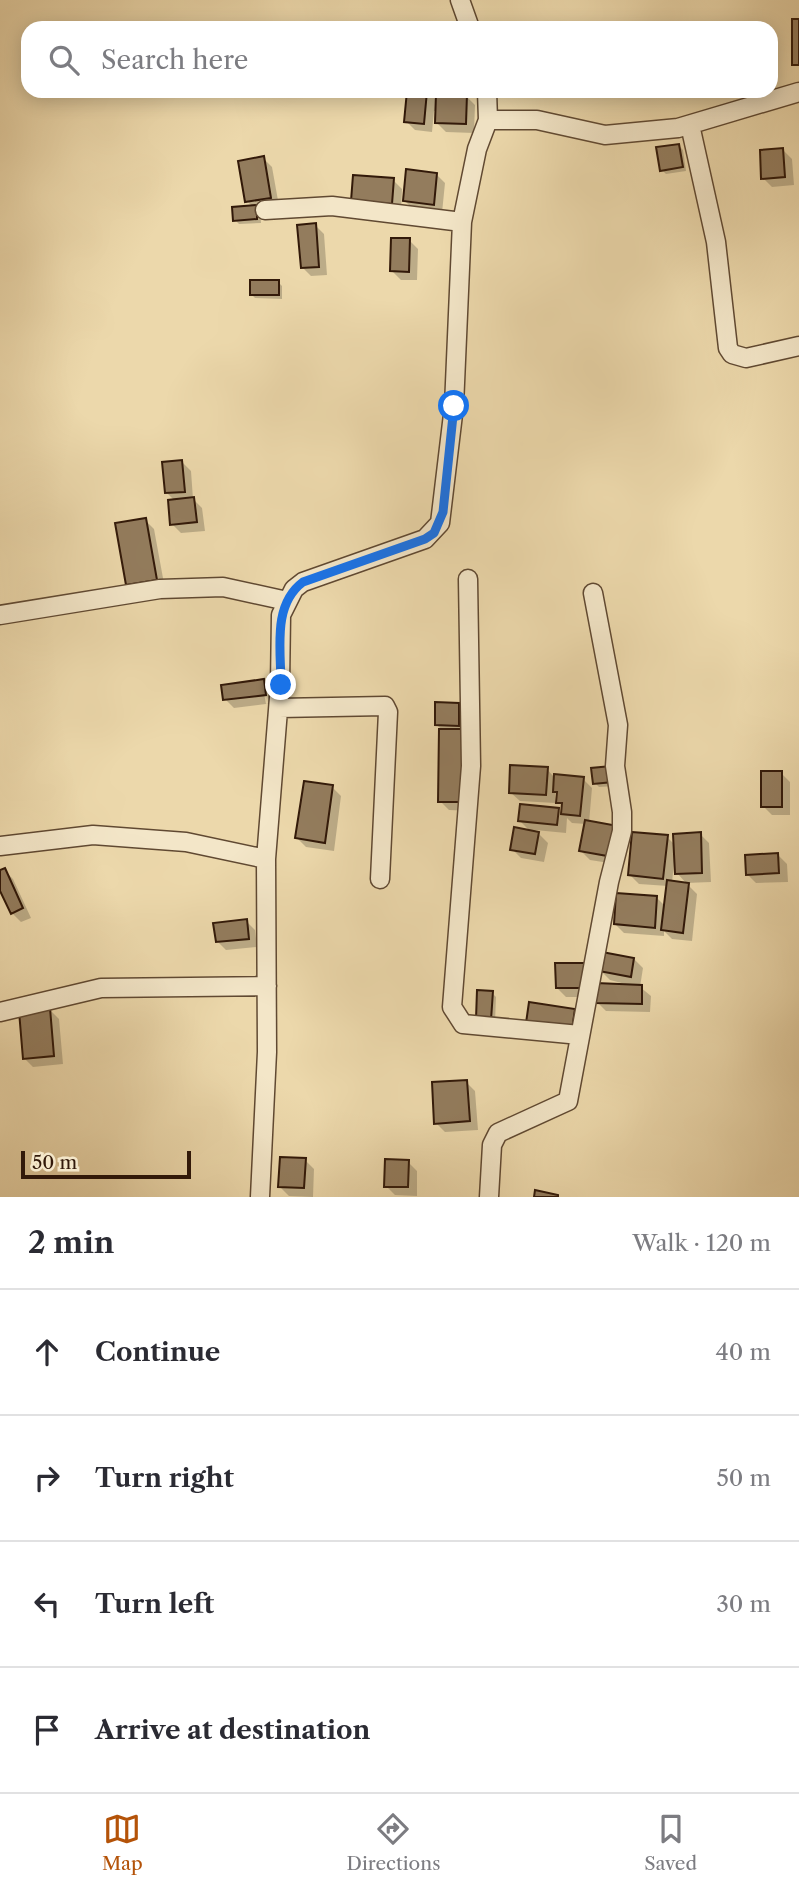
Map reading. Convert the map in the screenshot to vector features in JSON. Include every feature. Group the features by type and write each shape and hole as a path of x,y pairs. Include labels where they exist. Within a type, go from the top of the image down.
{"street":[{"path":"460,0 468,21"},
{"path":"488,120 537,120 605,135 690,125 799,92"},
{"path":"261,1197 267,986 266,859 279,708 281,615 294,589 303,582 425,539 434,533 440,523 454,406 462,222 477,149 488,120 487,98"},
{"path":"690,125 716,242 728,348 732,354 746,358 799,346"},
{"path":"265,210 332,206 462,222"},
{"path":"468,579 471,766 450,998 452,1007 463,1024 580,1035"},
{"path":"0,615 160,589 223,587 287,601"},
{"path":"489,1197 494,1139 498,1133 568,1101 609,882 622,831 615,766 618,725 593,593"},
{"path":"279,708 385,706 388,712 380,879"},
{"path":"0,846 93,835 186,842 266,859"},
{"path":"0,1012 101,988 267,986"}],"building":[{"path":"792,19 799,19 799,65 792,65"},
{"path":"406,98 426,98 424,124 404,122"},
{"path":"436,98 467,98 466,124 435,123"},
{"path":"679,144 683,167 660,171 656,147"},
{"path":"783,148 785,177 761,179 760,150"},
{"path":"264,156 271,198 245,202 238,161"},
{"path":"406,169 437,173 434,205 403,201"},
{"path":"353,175 394,178 392,204 351,201"},
{"path":"257,205 257,219 233,221 232,207"},
{"path":"316,223 319,267 301,268 297,225"},
{"path":"391,238 410,238 409,272 390,271"},
{"path":"250,280 279,280 279,295 250,295"},
{"path":"182,460 185,492 165,493 162,462"},
{"path":"194,497 197,522 170,525 168,500"},
{"path":"146,518 157,580 126,585 115,523"},
{"path":"264,679 266,695 223,700 221,685"},
{"path":"435,702 459,703 459,726 435,725"},
{"path":"439,729 463,729 462,802 438,802"},
{"path":"510,765 548,767 546,795 509,793"},
{"path":"611,766 613,782 593,784 591,768"},
{"path":"761,771 782,771 782,807 761,807"},
{"path":"554,774 584,777 580,816 561,814 562,803 556,803 557,792 553,792"},
{"path":"304,781 333,785 325,843 295,838"},
{"path":"520,804 559,808 557,825 518,821"},
{"path":"585,820 618,826 613,857 579,851"},
{"path":"514,827 539,832 535,854 510,850"},
{"path":"632,832 668,835 663,879 628,875"},
{"path":"701,832 702,873 675,874 673,834"},
{"path":"778,853 779,873 746,875 745,855"},
{"path":"5,868 23,908 11,914 0,891 0,870"},
{"path":"667,880 689,883 683,933 661,930"},
{"path":"616,893 657,896 655,928 614,924"},
{"path":"247,919 249,939 216,942 213,923"},
{"path":"602,952 634,958 631,977 599,971"},
{"path":"555,963 586,963 586,988 556,988"},
{"path":"596,983 642,985 642,1004 595,1003"},
{"path":"477,990 493,991 491,1020 476,1019"},
{"path":"529,1002 575,1009 572,1030 526,1023"},
{"path":"50,1008 54,1056 23,1059 19,1011"},
{"path":"467,1080 470,1121 434,1124 432,1082"},
{"path":"280,1157 306,1158 304,1188 278,1187"},
{"path":"385,1159 409,1160 408,1187 384,1187"},
{"path":"535,1190 558,1195 558,1197 534,1197"}],"route":[{"path":"281,685 281,615 294,589 303,582 425,539 434,533 443,512 454,406"}]}
